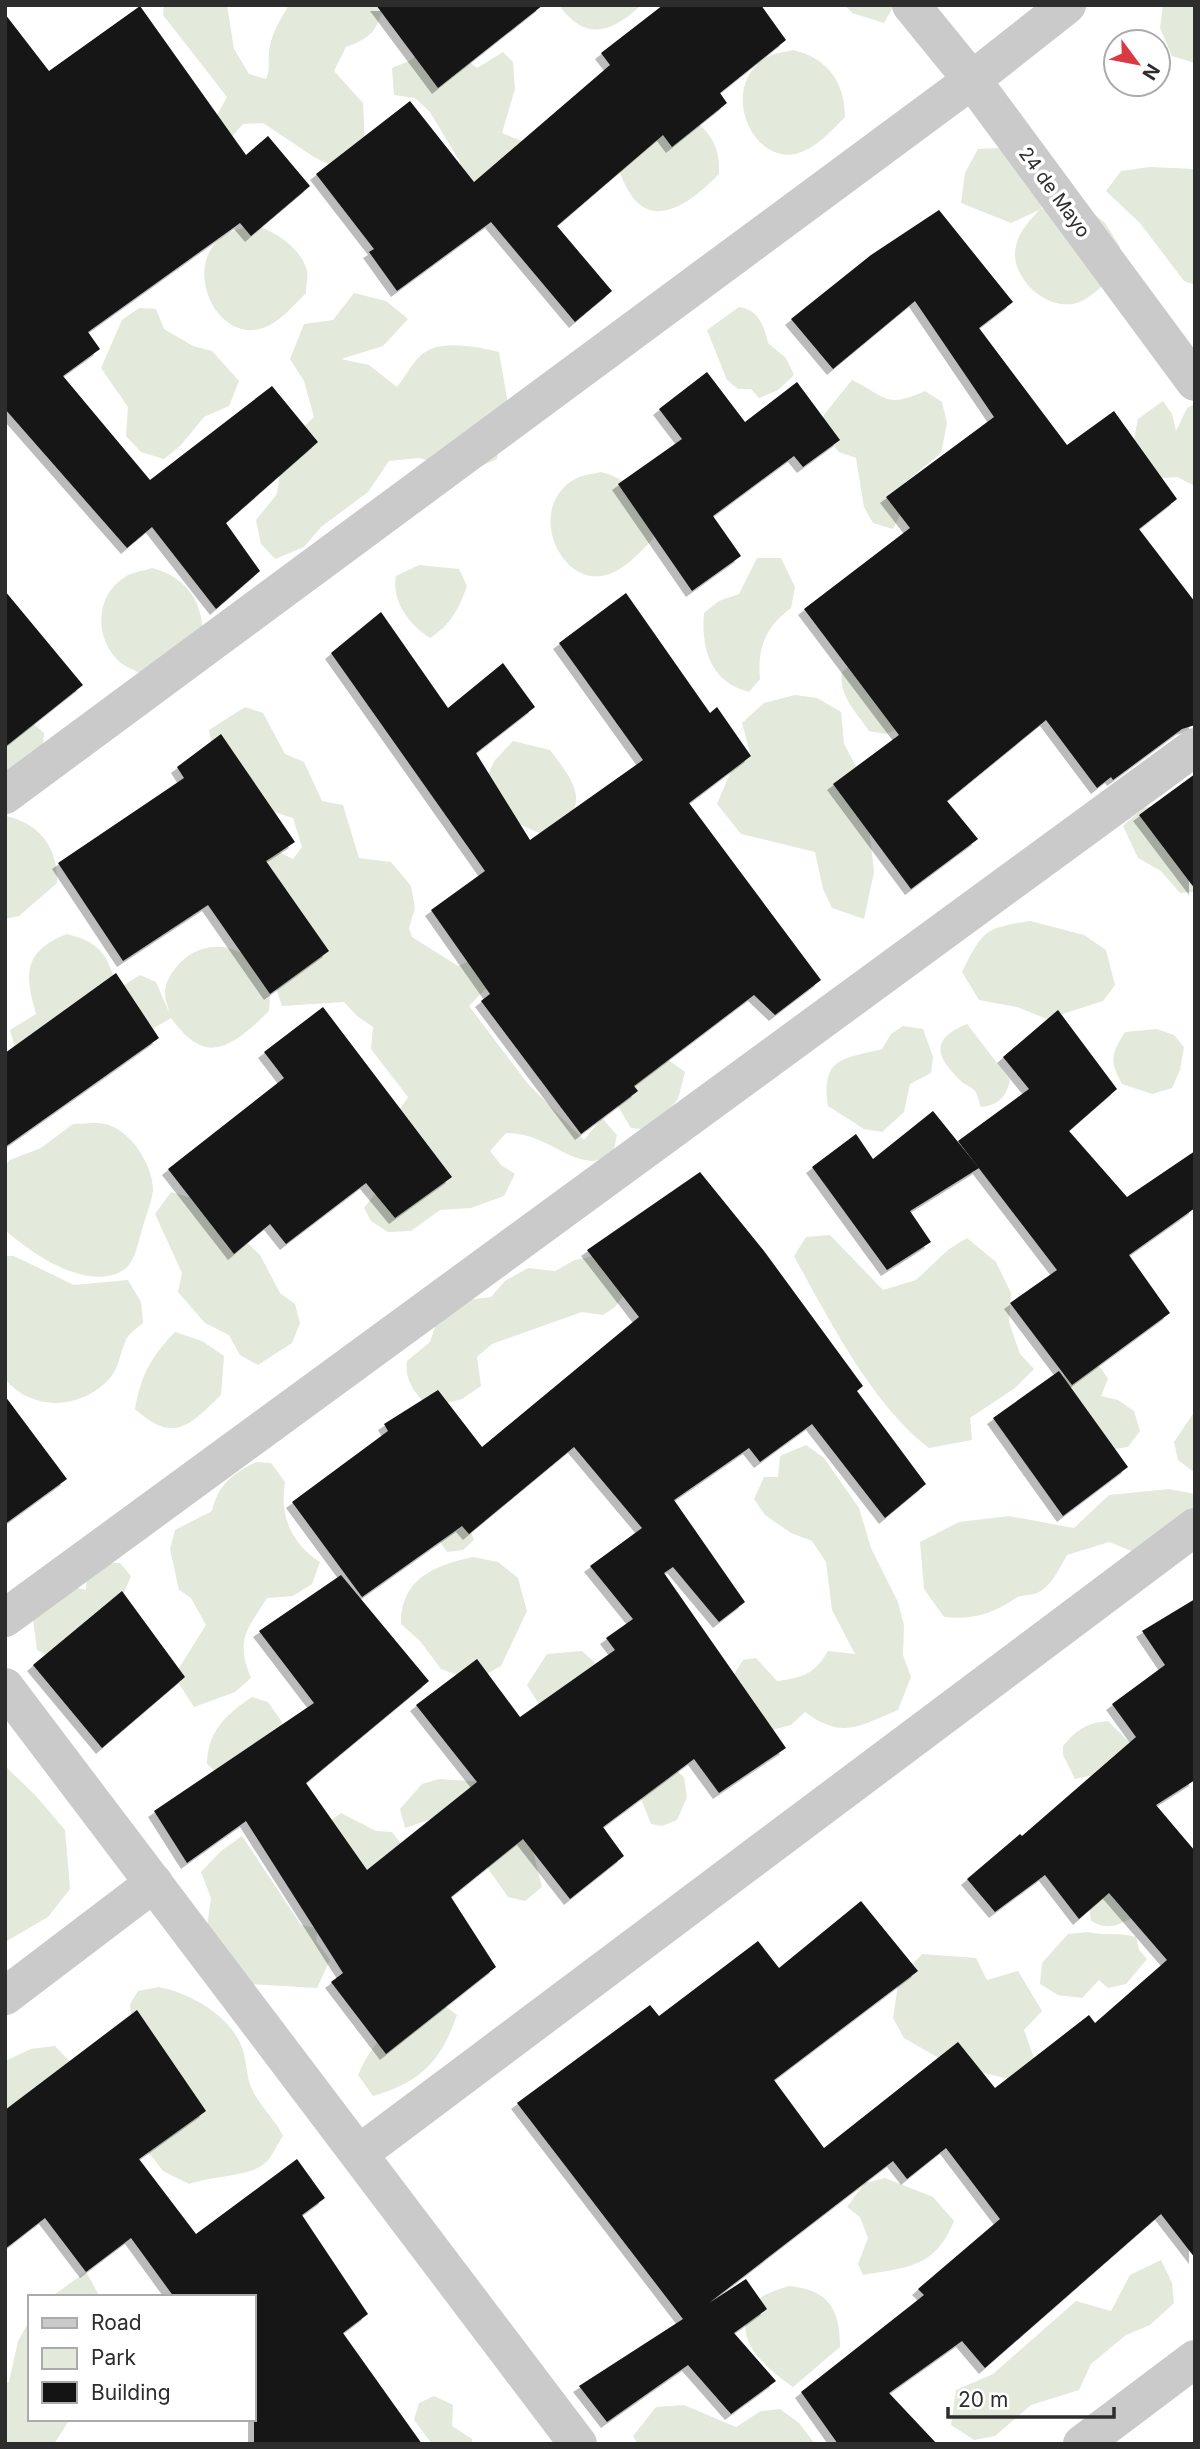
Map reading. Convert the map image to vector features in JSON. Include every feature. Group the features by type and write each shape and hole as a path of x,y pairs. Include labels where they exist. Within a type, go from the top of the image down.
{"street":[{"name":"24 de Mayo","path":"911,5 972,80 1195,382"},
{"path":"5,795 972,80 1067,5"},
{"path":"5,1618 1195,747"},
{"path":"360,2153 1195,1527"},
{"path":"5,1687 578,2444"},
{"path":"5,1996 155,1883"},
{"path":"1082,2444 1195,2359"}],"green space":[{"path":"164,5 227,5 234,49 249,74 266,79 271,40 289,5 384,5 372,32 346,47 334,71 363,103 365,148 334,167 263,123 243,124 223,147 216,117 227,97 163,15"},
{"path":"559,5 641,5 620,22 609,27 589,29 569,17"},
{"path":"845,5 894,5 884,23 852,13"},
{"path":"1163,5 1195,5 1195,63 1172,56 1172,28 1160,28"},
{"path":"439,38 477,68 503,52 513,62 515,89 502,133 532,145 468,204 460,162 430,112 415,98 394,95 392,68 409,61"},
{"path":"793,50 816,59 832,74 842,93 845,117 813,146 789,155 773,151 759,141 748,125 743,107 744,89 751,71 767,57"},
{"path":"683,111 706,131 715,145 719,174 686,202 670,209 656,211 644,207 633,197 623,180 615,156"},
{"path":"999,148 1053,171 1041,209 1068,200 1082,205 1105,223 1120,247 1119,269 1097,291 1082,301 1070,304 1045,299 1025,281 1019,270 1015,258 1017,241 1039,210 1011,223 961,203 965,173 978,149"},
{"path":"1150,167 1195,169 1195,285 1184,281 1140,223 1106,191 1121,171"},
{"path":"255,225 279,236 294,248 304,263 307,277 306,293 280,319 251,330 234,326 220,315 210,299 205,281 206,262 213,246 229,233"},
{"path":"354,293 386,301 408,319 383,346 341,359 369,365 397,387 414,363 428,350 458,345 499,352 507,398 497,459 467,472 419,458 389,461 368,492 321,527 304,547 275,559 261,544 256,520 277,494 282,458 293,438 314,417 304,381 290,359 304,324 333,320"},
{"path":"739,307 756,315 768,343 786,358 794,375 778,390 759,398 751,389 738,389 727,380 707,330"},
{"path":"139,308 156,309 164,329 193,346 212,351 239,381 229,406 204,417 180,446 164,459 141,452 126,436 128,407 101,368 122,320"},
{"path":"852,380 887,399 902,399 925,391 942,402 947,423 941,453 902,485 900,515 893,529 873,523 864,507 856,458 839,452 822,431 823,416"},
{"path":"1163,401 1172,414 1176,431 1187,408 1195,404 1195,486 1177,477 1154,479 1134,439 1138,419"},
{"path":"601,472 625,482 639,494 650,509 654,525 653,539 636,556 616,571 598,576 581,573 567,562 556,547 551,529 552,510 559,493 575,479"},
{"path":"757,558 781,558 795,587 791,608 775,622 765,639 760,657 760,679 749,692 736,687 717,672 707,651 703,626 704,613 719,601 739,594"},
{"path":"419,565 459,569 467,586 453,616 430,638 409,619 396,594 396,576"},
{"path":"152,568 174,578 190,592 200,612 203,636 141,674 121,663 112,653 102,631 101,618 103,606 115,585 128,575"},
{"path":"864,654 904,727 886,734 869,731 846,696 842,672"},
{"path":"795,695 817,698 841,712 844,744 864,781 874,872 864,919 832,908 823,889 815,852 741,834 717,804 731,771 751,756 742,723 764,703"},
{"path":"245,707 263,713 285,754 304,762 322,801 343,805 359,858 391,862 411,886 415,908 409,928 412,937 458,966 488,953 503,971 469,1006 528,1084 584,1140 602,1118 617,1135 613,1154 594,1161 581,1159 531,1137 506,1133 490,1151 501,1165 515,1174 504,1196 471,1208 440,1210 411,1231 388,1232 371,1221 364,1208 387,1178 387,1128 408,1097 371,1049 373,1027 357,1016 344,1002 282,1006 276,988 328,951 279,880 196,849 261,843 293,859 302,847 293,818 255,806 213,751 209,730"},
{"path":"22,714 44,733 43,748 5,778 5,715"},
{"path":"513,741 550,750 573,784 576,804 564,825 552,837 512,819 482,787 495,760"},
{"path":"1195,797 1195,892 1180,893 1161,871 1138,858 1123,826 1143,808"},
{"path":"6,816 29,825 45,840 54,859 57,883 19,916 5,919"},
{"path":"1030,921 1084,935 1106,950 1115,985 1103,1001 1047,1019 1017,1007 979,1000 962,972 975,947 994,929"},
{"path":"67,934 96,946 102,952 118,989 140,975 156,982 169,1012 166,987 180,963 205,948 232,949 255,964 264,976 270,992 269,1011 243,1034 220,1047 196,1043 184,1034 171,1018 138,1038 20,1068 10,1030 36,1014 30,987 31,965 42,948"},
{"path":"967,1024 1010,1080 1004,1096 987,1106 981,1107 975,1091 952,1072 940,1049 947,1036"},
{"path":"903,1026 923,1029 933,1057 931,1073 910,1084 904,1112 882,1132 864,1129 828,1106 828,1078 838,1063 856,1055 882,1049 891,1034"},
{"path":"1157,1029 1174,1035 1184,1047 1180,1070 1172,1088 1152,1094 1122,1084 1113,1058 1125,1032"},
{"path":"652,1048 685,1072 678,1099 651,1130 631,1128 610,1093"},
{"path":"73,1124 105,1124 123,1133 144,1159 152,1180 151,1199 133,1258 125,1269 106,1276 75,1273 59,1266 29,1249 5,1230 5,1166 10,1160 41,1148"},
{"path":"171,1192 205,1202 260,1255 280,1293 295,1304 300,1323 292,1343 258,1365 240,1355 229,1335 205,1323 178,1292 182,1273 155,1214"},
{"path":"830,1235 883,1290 916,1280 949,1249 967,1238 996,1262 1011,1293 1009,1322 1020,1354 1034,1369 1015,1388 970,1418 972,1440 929,1448 889,1409 871,1385 837,1333 794,1256 806,1237"},
{"path":"603,1254 628,1290 615,1307 603,1315 582,1312 492,1344 477,1357 481,1386 462,1399 429,1408 416,1392 407,1375 407,1361 430,1342 438,1318 460,1301 491,1297 505,1281 528,1268 555,1271 575,1260"},
{"path":"5,1256 14,1256 74,1285 128,1280 141,1302 143,1323 127,1338 113,1374 99,1389 72,1401 43,1402 16,1390 5,1379"},
{"path":"175,1332 202,1341 224,1356 221,1395 190,1422 171,1428 160,1426 135,1409 148,1367"},
{"path":"1086,1360 1101,1368 1108,1379 1101,1396 1118,1400 1134,1411 1140,1431 1128,1447 1114,1449 1063,1391 1065,1364"},
{"path":"1195,1411 1195,1473 1178,1460 1174,1442"},
{"path":"806,1445 824,1458 859,1508 871,1548 898,1602 904,1625 903,1655 911,1677 898,1710 872,1721 851,1728 841,1728 818,1721 805,1712 791,1725 761,1733 734,1674 743,1660 756,1658 777,1681 807,1674 828,1651 855,1654 832,1610 826,1562 812,1541 791,1533 765,1515 754,1499 764,1477 778,1477 780,1456"},
{"path":"256,1462 271,1463 285,1482 284,1505 289,1527 301,1546 320,1562 312,1584 293,1596 267,1598 249,1627 244,1654 251,1678 235,1692 194,1707 174,1676 206,1625 191,1598 179,1590 170,1549 175,1530 212,1511 218,1494 227,1481"},
{"path":"1169,1489 1195,1494 1195,1540 1139,1554 1109,1542 1067,1555 1055,1577 1042,1590 1018,1597 990,1612 973,1617 944,1617 924,1589 920,1542 959,1522 1009,1516 1074,1528 1109,1495"},
{"path":"466,1519 474,1540 463,1550 447,1552 439,1540"},
{"path":"473,1557 498,1562 518,1578 527,1611 501,1666 474,1681 441,1669 420,1641 401,1624 406,1596 413,1585 433,1570"},
{"path":"102,1563 120,1563 131,1576 119,1605 53,1659 37,1650 33,1620 73,1587 86,1590 87,1573"},
{"path":"582,1651 603,1670 539,1704 527,1685 547,1654"},
{"path":"252,1697 268,1702 282,1722 275,1760 225,1781 207,1764 210,1742 226,1717"},
{"path":"1108,1721 1139,1752 1104,1784 1089,1776 1075,1779 1063,1755 1063,1746 1083,1728"},
{"path":"666,1762 684,1777 687,1797 677,1820 662,1826 651,1824 638,1791"},
{"path":"5,1766 65,1830 70,1889 48,1917 5,1942"},
{"path":"439,1779 488,1784 504,1794 513,1805 526,1831 542,1887 525,1901 508,1897 449,1813 405,1828 400,1809 422,1784"},
{"path":"341,1813 376,1831 392,1832 413,1859 420,1930 321,1828"},
{"path":"242,1836 301,1925 318,1928 316,1941 330,1960 317,1988 249,1984 207,1927 211,1898 201,1872 221,1851"},
{"path":"1106,1872 1134,1917 1118,1924 1103,1926 1091,1921 1089,1904"},
{"path":"1088,1932 1136,1937 1139,1950 1147,1959 1126,1984 1108,1988 1099,1980 1082,1998 1058,1995 1040,1984 1042,1963 1068,1934"},
{"path":"922,1954 976,1958 987,1980 1018,1971 1042,2011 1024,2030 1034,2058 1017,2081 951,2065 904,2038 893,2018 899,1979"},
{"path":"159,1987 185,1995 211,2010 232,2029 239,2041 251,2087 283,2136 270,2158 257,2168 189,2184 163,2171 143,2145 130,2004 138,1991"},
{"path":"440,2002 457,2015 436,2057 427,2068 404,2084 373,2096 358,2075 373,2048 401,2022"},
{"path":"55,2046 70,2062 5,2116 5,2061 31,2049"},
{"path":"885,2178 933,2197 954,2221 938,2248 929,2257 907,2267 863,2275 858,2264 868,2238 860,2217 847,2207 865,2183"},
{"path":"1161,2260 1172,2283 1174,2303 1150,2325 1126,2335 1091,2364 1079,2390 1031,2405 995,2436 974,2440 951,2425 956,2390 993,2374 1076,2301 1111,2311 1130,2275"},
{"path":"86,2272 99,2295 54,2295"},
{"path":"789,2286 814,2292 830,2304 838,2322 840,2347 793,2387 771,2370 752,2349 745,2325 749,2312 759,2299"},
{"path":"28,2324 28,2421 69,2421 54,2444 5,2444 5,2384 9,2382 18,2341"},
{"path":"434,2396 453,2405 452,2426 472,2439 472,2444 432,2444 414,2420 419,2403"},
{"path":"684,2405 736,2427 761,2411 780,2409 799,2423 815,2444 638,2444 633,2436 656,2407"}],"building":[{"path":"376,5 543,5 438,88"},
{"path":"663,5 761,5 786,40 720,93 727,103 672,147 663,135 557,226 612,291 575,322 491,222 397,291 369,252 374,249 316,174 410,101 474,182 610,65 601,53"},
{"path":"140,6 246,155 268,136 310,186 251,236 240,223 88,332 100,349 63,376 150,480 272,386 318,442 226,523 260,571 216,609 152,527 127,548 5,409 5,14 49,71"},
{"path":"939,210 1013,302 979,328 1067,445 1114,411 1177,499 1139,529 1195,602 1195,725 1182,729 1113,780 1111,777 1097,788 1046,720 947,801 978,839 911,889 833,784 899,735 804,609 910,528 886,497 994,417 915,301 833,369 791,319 871,255"},
{"path":"707,372 745,422 797,382 840,440 803,467 794,456 713,516 741,556 692,591 618,484 682,439 659,409"},
{"path":"5,591 83,685 5,747"},
{"path":"626,593 710,713 717,707 751,756 689,803 821,980 775,1015 754,995 634,1086 638,1091 581,1134 481,1001 490,994 431,910 485,871 331,653 381,612 448,708 503,663 535,707 476,753 530,840 643,760 559,643"},
{"path":"221,734 295,842 266,861 329,951 270,994 208,905 123,961 58,863 184,778 177,767"},
{"path":"1195,774 1195,889 1139,815"},
{"path":"116,973 159,1038 5,1147 5,1053"},
{"path":"323,1007 452,1177 395,1218 366,1183 286,1244 270,1224 234,1254 168,1169 284,1078 264,1052"},
{"path":"1058,1010 1117,1089 1069,1131 1127,1197 1195,1151 1195,1208 1129,1255 1170,1313 1072,1385 1010,1303 1057,1270 958,1141 1029,1089 1003,1057"},
{"path":"933,1111 979,1168 910,1211 931,1242 887,1270 812,1167 856,1134 873,1159"},
{"path":"700,1172 764,1251 863,1386 857,1391 926,1484 885,1518 812,1424 760,1462 749,1448 674,1500 745,1602 719,1622 673,1567 664,1573 786,1748 719,1793 694,1759 603,1827 624,1856 570,1899 523,1839 451,1897 496,1967 386,2054 331,1982 343,1973 246,1821 187,1863 154,1811 314,1703 259,1631 341,1575 429,1681 306,1783 367,1870 477,1782 416,1705 477,1659 520,1717 615,1650 606,1638 633,1619 590,1566 642,1528 574,1447 469,1534 462,1526 362,1597 292,1502 388,1431 384,1424 438,1390 482,1447 639,1317 587,1250"},
{"path":"1059,1371 1128,1467 1063,1516 993,1418"},
{"path":"5,1396 67,1479 5,1524"},
{"path":"122,1591 185,1677 102,1748 33,1665"},
{"path":"1195,1599 1195,1780 1156,1805 1195,1851 1195,2258 1161,2214 985,2368 962,2341 889,2393 937,2444 838,2444 801,2392 924,2295 918,2289 1000,2219 946,2148 907,2179 893,2161 709,2303 746,2279 767,2309 734,2333 776,2381 731,2414 688,2365 607,2422 579,2386 683,2319 517,2103 650,2005 659,2016 758,1941 779,1968 861,1901 918,1971 774,2080 824,2148 958,2042 995,2088 1089,2015 1095,2023 1167,1960 1109,1893 1079,1919 1045,1875 995,1912 967,1879 1020,1834 1022,1836 1136,1737 1112,1704 1165,1665 1142,1631"},
{"path":"137,2010 206,2111 139,2159 196,2234 297,2159 325,2198 302,2215 368,2314 343,2333 422,2444 254,2444 256,2295 173,2295 131,2238 86,2272 45,2218 5,2249 5,2110"}]}
